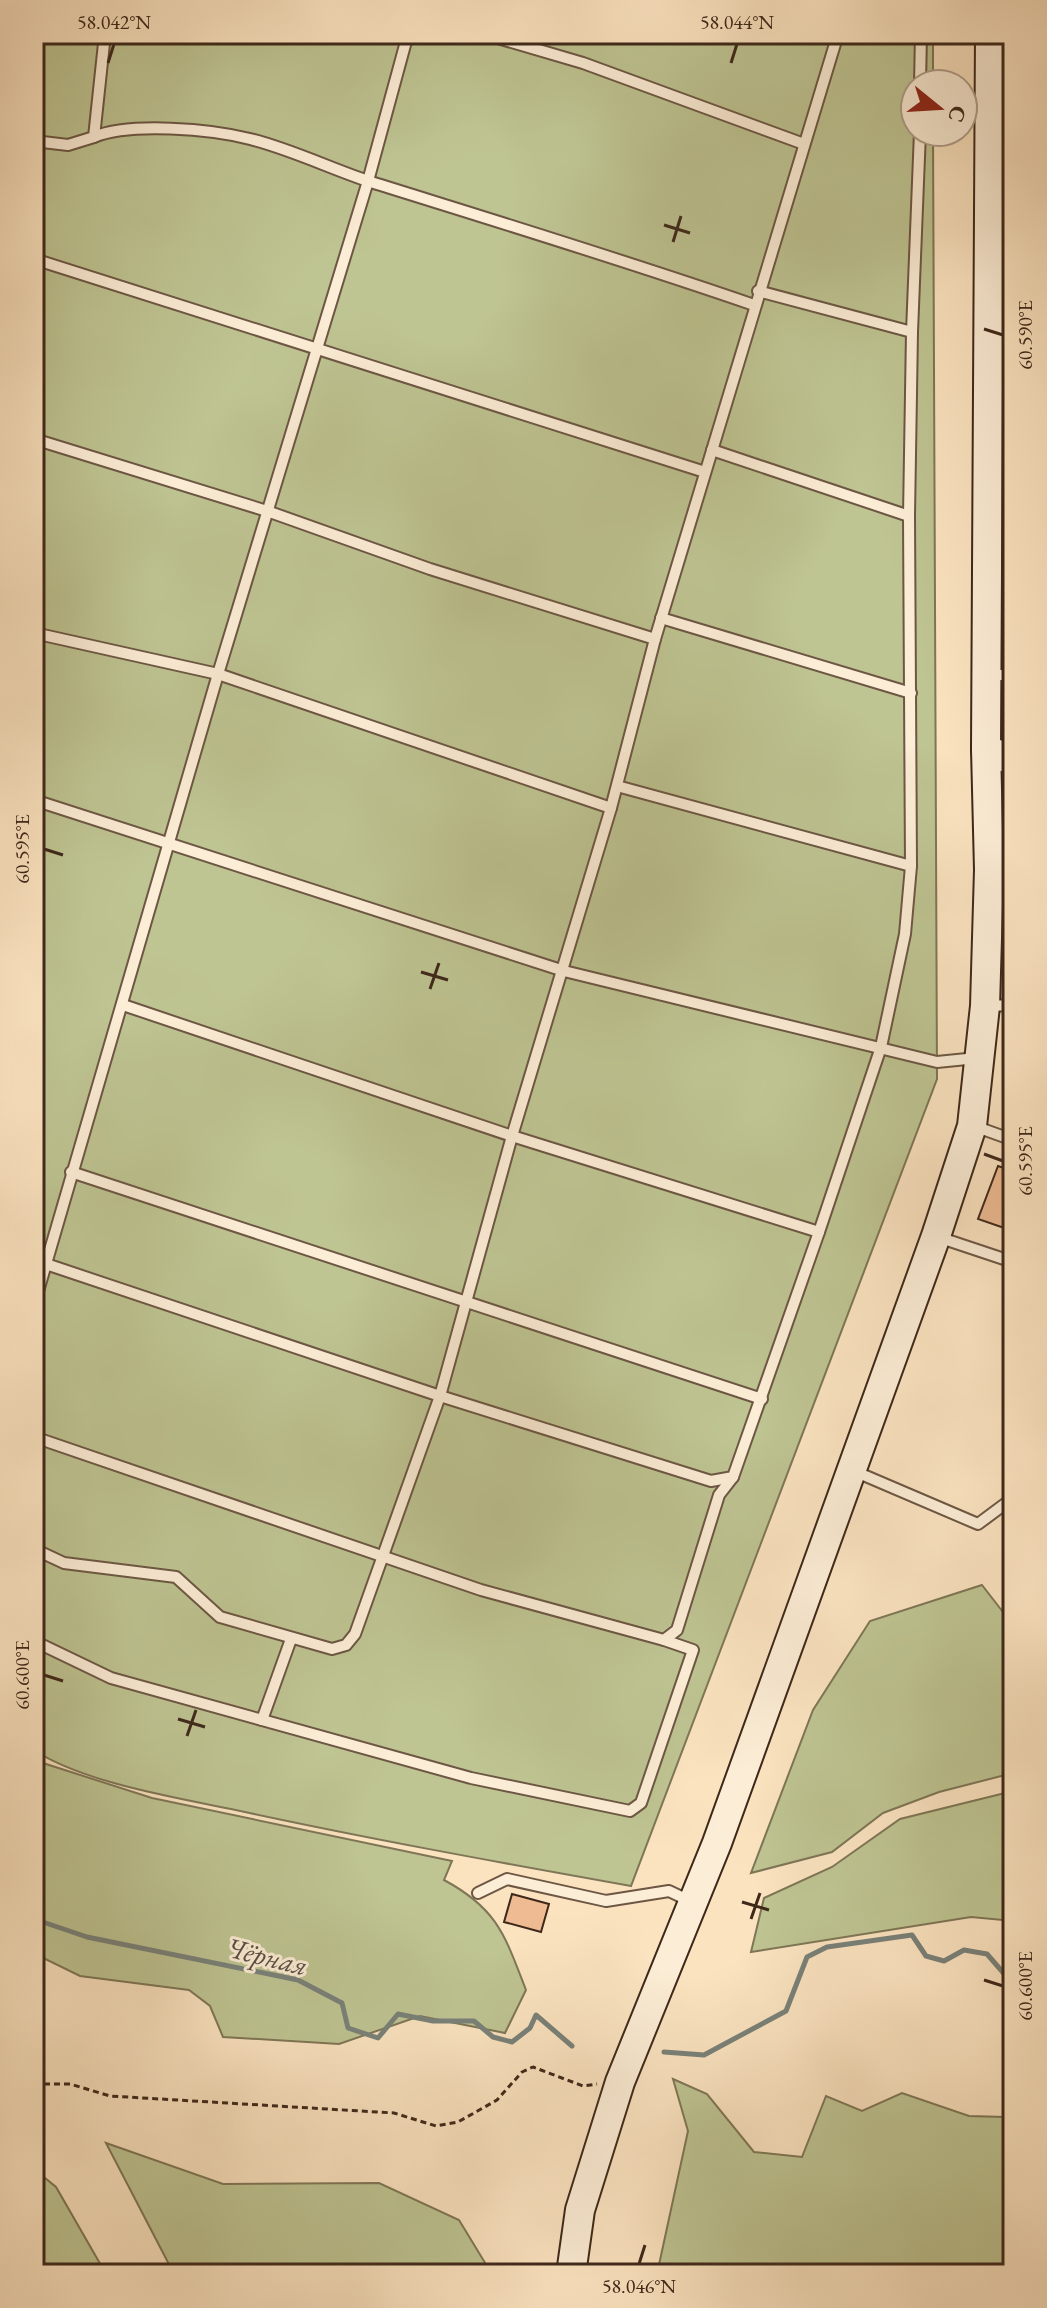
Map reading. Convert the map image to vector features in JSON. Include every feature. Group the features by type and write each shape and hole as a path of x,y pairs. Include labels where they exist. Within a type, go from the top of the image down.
{"street":[{"path":"571,2274 580,2210 620,2082 694,1903 936,1236 972,1126 979,1057 999,1005 1001,871 986,749 1000,675 1001,260 990,34"},
{"path":"986,749 1013,761"}],"lane":[{"path":"94,137 105,34"},
{"path":"34,1305 218,674 368,181 408,34"},
{"path":"484,34 583,63 804,144"},
{"path":"34,1549 64,1563 176,1577 220,1617 291,1639 332,1649 346,1645 355,1634 440,1396 463,1303 611,808 661,618 838,34"},
{"path":"920,68 921,34"},
{"path":"34,141 68,145 112,130 179,131 250,139 368,181 577,245 754,305"},
{"path":"664,1640 677,1630 719,1495 733,1477 762,1399 881,1047 905,934 911,866 909,516 919,148"},
{"path":"34,259 705,472"},
{"path":"758,291 912,332"},
{"path":"34,439 267,511 430,569 655,639"},
{"path":"712,450 909,516"},
{"path":"661,618 911,693"},
{"path":"34,633 218,674 611,808"},
{"path":"617,786 911,866"},
{"path":"34,800 564,971 937,1062 979,1057"},
{"path":"123,1005 512,1136 819,1232"},
{"path":"972,1126 1013,1140"},
{"path":"71,1172 762,1399"},
{"path":"936,1236 1013,1262"},
{"path":"46,1264 440,1396 711,1481 733,1477"},
{"path":"34,1437 481,1590 693,1650 641,1803 630,1811 471,1778 111,1678 34,1641"},
{"path":"850,1469 978,1524 1013,1498"},
{"path":"262,1720 291,1639"},
{"path":"478,1893 507,1879 606,1901 669,1891 694,1903"}],"path":[{"path":"34,2084 70,2084 110,2096 394,2113 436,2126 458,2122 497,2100 522,2072 533,2067 583,2086 620,2082"}],"green space":[{"path":"34,34 933,34 933,68 899,68 899,148 933,148 937,1079 631,1886 381,1840 156,1793 102,1780 34,1750"},
{"path":"982,1585 1013,1625 1013,1773 939,1792 883,1813 832,1852 751,1873 813,1710 870,1621"},
{"path":"34,1757 46,1764 152,1798 452,1861 444,1880 488,1913 505,1939 526,1990 505,2033 420,2016 339,2044 223,2037 210,2006 189,1990 80,1976 37,1955 34,1951"},
{"path":"1013,1791 1013,1921 971,1917 751,1952 764,1898 832,1867 900,1819"},
{"path":"673,2079 707,2094 754,2152 802,2157 826,2096 862,2111 902,2093 969,2116 1005,2117 1013,2125 1013,2274 657,2274 688,2131"},
{"path":"106,2143 223,2184 379,2183 459,2220 487,2266 488,2274 174,2274"},
{"path":"34,2169 56,2187 106,2274 34,2274"}],"building":[{"path":"998,1166 1013,1171 1013,1231 978,1219"},
{"path":"512,1894 549,1904 541,1932 504,1922"}],"waterway":[{"name":"Чёрная","path":"34,1919 87,1937 298,1980 342,2003 348,2028 378,2038 398,2014 433,2021 474,2021 493,2037 512,2042 530,2028 536,2015 572,2046"},
{"name":"Чёрная","path":"664,2052 704,2055 786,2011 807,1957 827,1947 912,1935 926,1956 944,1961 964,1950 987,1954 1013,1984"}]}
